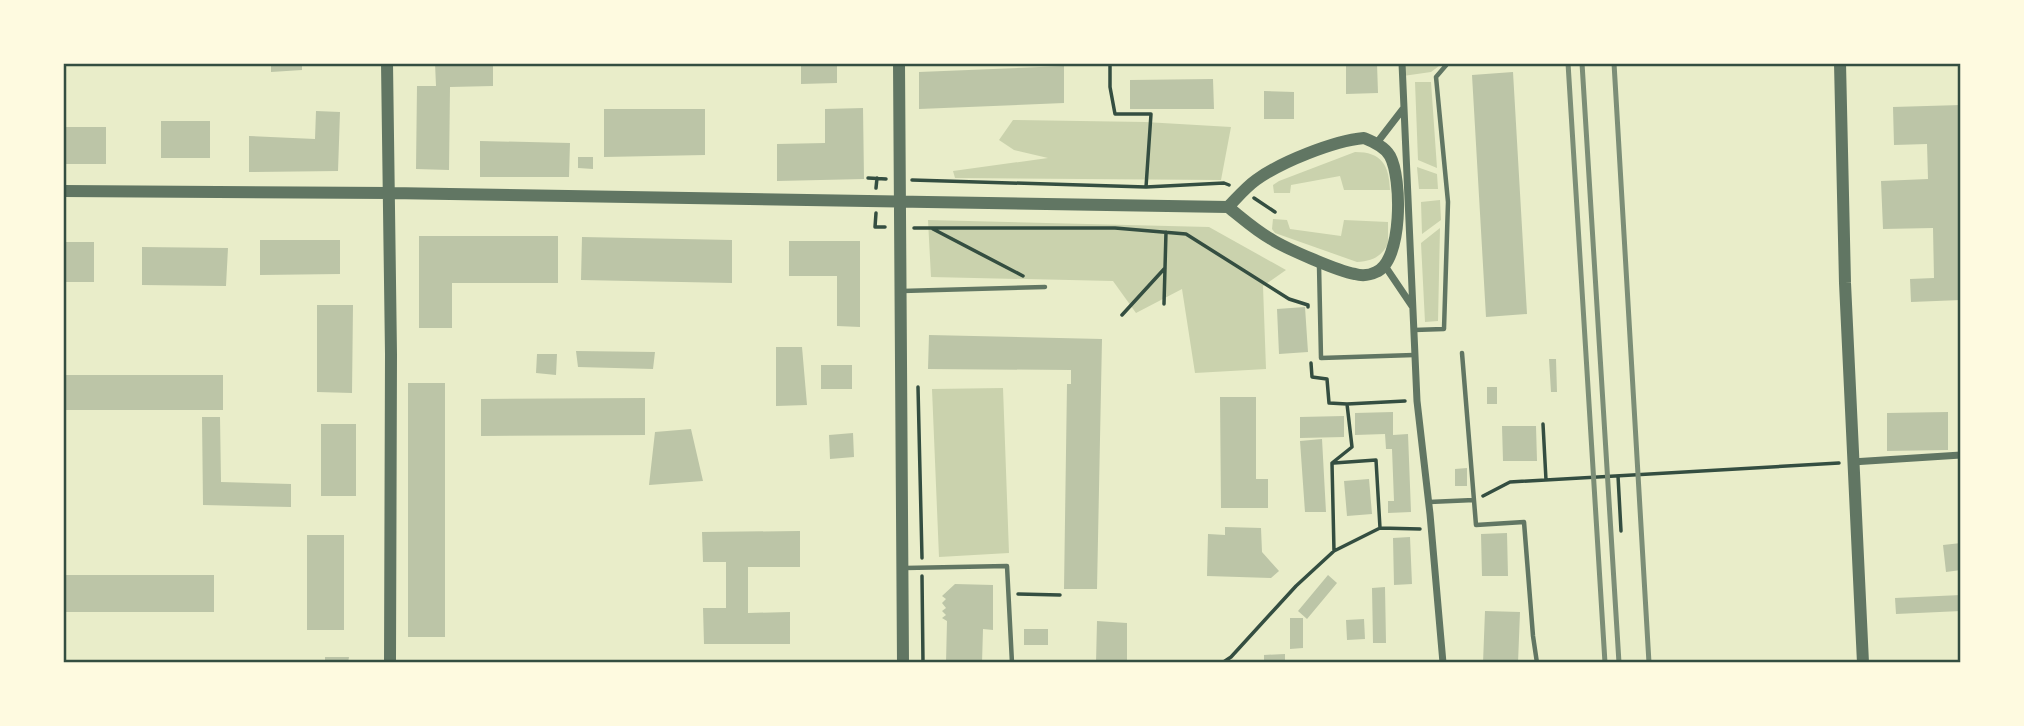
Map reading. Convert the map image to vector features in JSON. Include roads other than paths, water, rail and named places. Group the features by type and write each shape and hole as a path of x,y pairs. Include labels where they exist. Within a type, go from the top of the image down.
{"street":[{"path":"387,63 390,193 390,663"},
{"path":"899,63 903,663"},
{"path":"1402,63 1417,401 1443,663"},
{"path":"1840,63 1852,462 1863,663"},
{"path":"1376,144 1404,108"},
{"path":"63,191 390,193 1228,207 1273,240 1354,274 1366,275 1385,266 1392,254 1397,234 1396,177 1390,156 1364,138 1345,140 1271,170 1243,191 1228,207"},
{"path":"1385,266 1412,307"},
{"path":"1852,462 1961,455"}],"lane":[{"path":"1413,330 1444,329 1448,202 1436,77 1448,63"},
{"path":"1319,260 1321,358 1414,355"},
{"path":"900,291 1045,287"},
{"path":"1462,353 1476,525 1524,522 1532,636 1537,663"},
{"path":"1428,502 1474,499"},
{"path":"902,568 1007,566 1012,663"}],"railway":[{"path":"1568,63 1605,663"},
{"path":"1582,63 1619,663"},
{"path":"1614,63 1649,663"}]}
